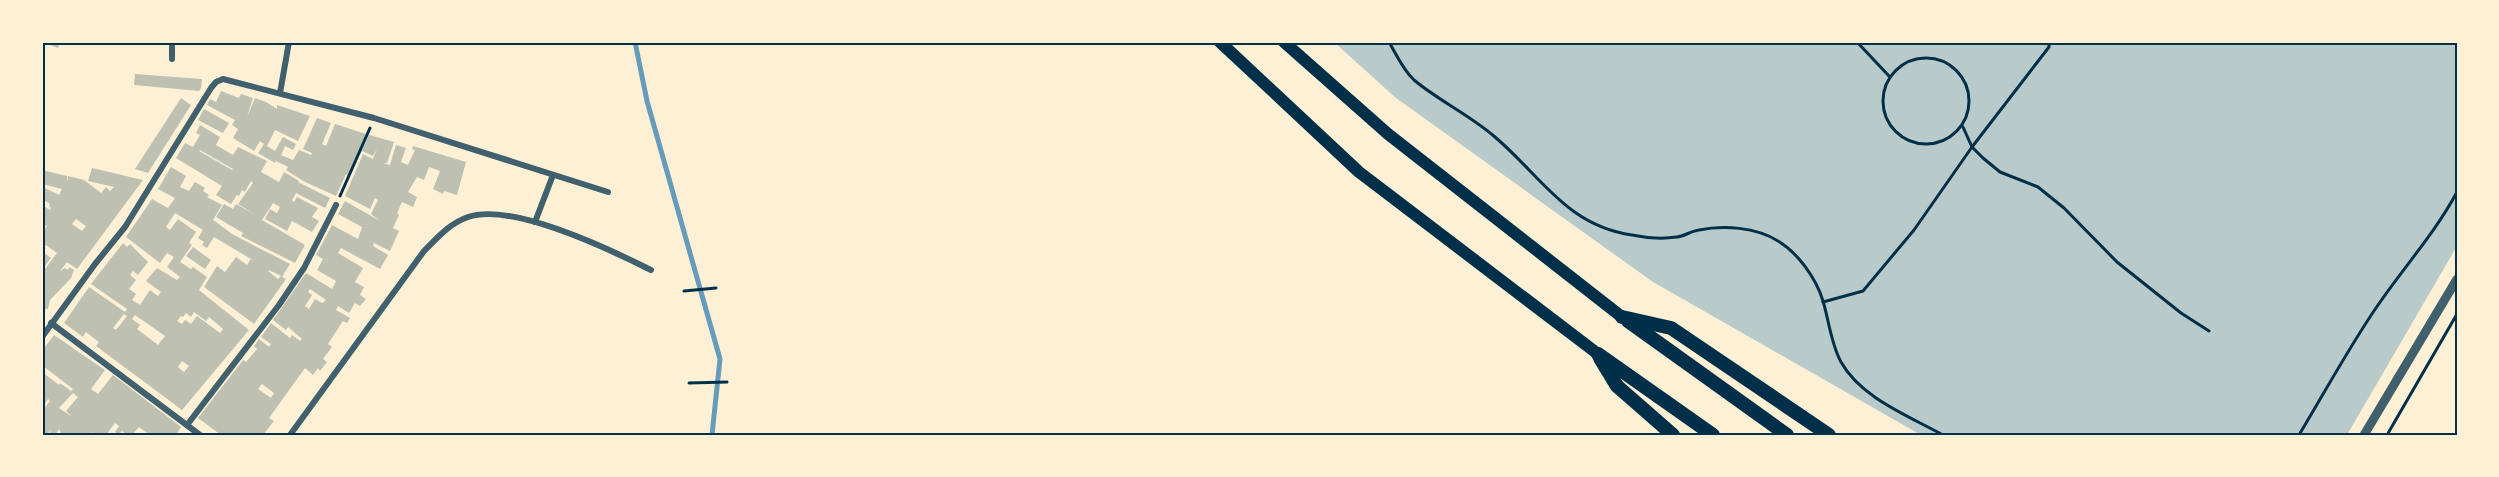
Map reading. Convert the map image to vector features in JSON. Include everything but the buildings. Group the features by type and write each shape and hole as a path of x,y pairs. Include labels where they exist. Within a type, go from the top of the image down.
{"highway":[{"path":"1221,42 1359,172 1598,354 1713,435"},
{"path":"1284,42 1388,134 1622,317 1787,435"},
{"path":"1622,317 1671,328 1829,435"},
{"path":"1598,354 1617,386 1673,435"}],"street":[{"path":"172,42 172,59"},
{"path":"280,93 289,42"},
{"path":"42,337 125,227 216,82 224,79 374,118 608,192"},
{"path":"535,222 553,175"},
{"path":"187,425 279,305 304,268 336,205"},
{"path":"290,435 424,251 451,225 468,216 489,213 535,222 611,250 651,270"},
{"path":"2364,435 2457,279"},
{"path":"51,323 200,435"}],"path":[{"path":"1389,42 1413,79 1497,138 1570,211 1610,231 1633,236 1679,237 1711,227 1754,231 1777,240 1791,251 1810,272 1823,302 1842,363 1857,381 1880,400 1944,435"},
{"path":"1857,42 1889,76"},
{"path":"1823,302 1863,291 1914,230 1972,147 2049,47 2049,42"},
{"path":"1939,58 1961,74 1971,100 1963,127 1941,144 1913,145 1890,129 1881,103 1889,76 1911,59 1939,58"},
{"path":"336,205 374,118"},
{"path":"1963,127 1972,147 2000,172 2038,187 2064,208 2117,262 2181,313 2208,331"},
{"path":"2299,435 2377,306 2440,223 2457,192"},
{"path":"684,291 716,288"},
{"path":"2387,435 2457,314"},
{"path":"688,383 727,382"}],"shaded area":[{"path":"1334,42 2457,42 2457,246 2347,435 1921,435 1653,282 1396,98"}],"waterway":[{"path":"635,42 647,101 720,359 712,435"}]}
